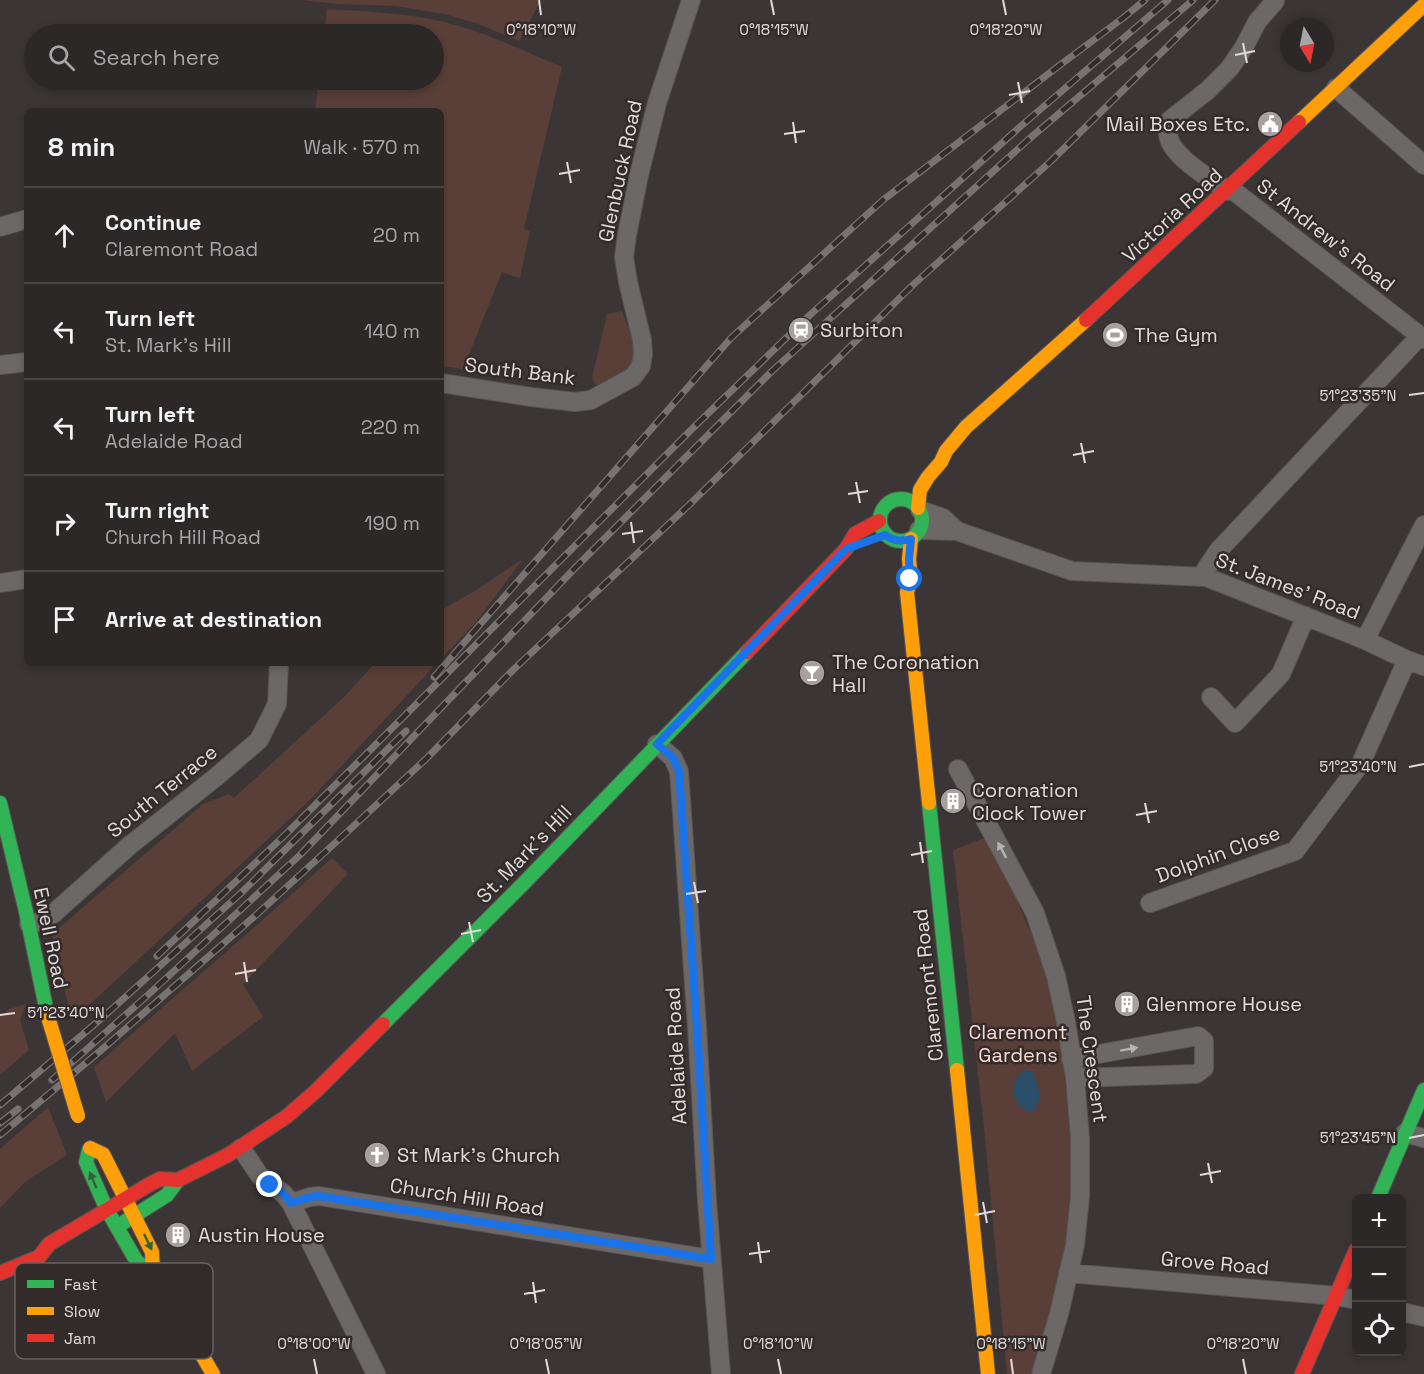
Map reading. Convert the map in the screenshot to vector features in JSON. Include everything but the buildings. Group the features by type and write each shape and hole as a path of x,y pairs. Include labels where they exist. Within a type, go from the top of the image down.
{"main road":[{"name":"Victoria Road","path":"919,509 920,490 941,462 946,451 966,427 1118,292 1424,5"},
{"name":"Victoria Road","path":"898,499 910,479 946,451"},
{"path":"898,499 914,504 919,509 922,519 921,526 915,535 903,541 888,537 879,521 885,505 898,499"},
{"name":"St. Mark's Hill","path":"111,1229 167,1196 178,1180 241,1148 286,1117 316,1091 525,882 846,549 850,537 879,521"},
{"name":"Claremont Road","path":"915,535 909,559 910,579 907,592 988,1374"},
{"name":"St. Mark's Hill","path":"846,549 888,537"},
{"name":"Claremont Road","path":"888,537 897,552 902,582 907,592"},
{"name":"Ewell Road","path":"0,803 29,924 48,1017 84,1133 86,1162 106,1210 111,1229 139,1263"},
{"path":"1380,1194 1424,1090"},
{"name":"Ewell Road","path":"84,1133 103,1154 153,1252 153,1263"},
{"name":"St. Mark's Hill","path":"39,1257 49,1244 160,1179 178,1180"},
{"path":"24,1263 39,1257 56,1259"},
{"path":"1302,1374 1352,1260"},
{"path":"0,1273 15,1267"},
{"path":"204,1359 213,1374"}],"street":[{"name":"Glenbuck Road","path":"643,354 624,257 627,235 657,103 692,0"},
{"name":"St Andrew's Road","path":"1275,1 1257,22 1230,68 1208,90 1170,120 1168,135 1172,147 1181,158 1228,190 1422,338"},
{"path":"1336,88 1424,165"},
{"path":"0,227 24,220"},
{"path":"1206,577 1206,568 1218,551 1422,338"},
{"name":"South Bank","path":"444,384 575,402 591,400 633,377 641,366 643,354"},
{"path":"0,365 24,362"},
{"name":"St. James' Road","path":"919,509 943,518 957,531 1072,571 1206,577 1365,640 1415,663"},
{"path":"1365,640 1424,525"},
{"name":"St. James' Road","path":"915,535 957,531"},
{"path":"0,583 24,579"},
{"path":"1211,697 1235,723 1281,674 1306,616"},
{"name":"Dolphin Close","path":"1150,903 1295,851 1361,763 1415,663"},
{"name":"South Terrace","path":"29,924 42,921 54,913 129,846 259,740 277,704 279,666"},
{"name":"Adelaide Road","path":"657,744 673,758 679,771 711,1259 721,1374"},
{"name":"The Crescent","path":"958,769 1035,913 1056,976 1075,1078 1080,1138 1080,1197 1075,1245 1059,1314 1041,1374"},
{"path":"1071,1059 1198,1036 1204,1041 1204,1068 1196,1074 1075,1078"},
{"path":"1405,1133 1424,1138"},
{"path":"241,1148 260,1176 284,1194 291,1203 376,1374"},
{"name":"Church Hill Road","path":"291,1203 319,1196 711,1259"},
{"name":"Grove Road","path":"1068,1273 1352,1299"},
{"path":"1406,1313 1424,1317"}],"green space":[{"path":"301,0 541,0 519,41 476,23 444,14 395,6"},
{"path":"327,9 427,18 485,35 562,67 524,229 530,231 520,278 502,272 463,369 444,366 444,108 315,108 318,90 444,90 444,24 325,24"},
{"path":"622,311 631,335 634,360 625,373 599,386 592,378 607,314"},
{"path":"523,559 476,622 444,656 444,608"},
{"path":"372,666 434,666 309,801 72,1021 52,934 203,804 229,794 234,798 344,697"},
{"name":"Claremont Gardens","path":"987,837 1042,960 1060,1027 1076,1201 1063,1278 1033,1374 1007,1374 984,1127 953,850"},
{"path":"332,858 348,874 243,984 263,1017 192,1071 175,1033 106,1102 94,1067"},
{"path":"26,1004 20,1020 29,1050 0,1075 0,1016 9,1009"},
{"path":"48,1107 67,1155 26,1181 0,1208 0,1149"}],"water":[{"path":"1024,1070 1033,1072 1038,1088 1038,1102 1033,1112 1022,1108 1014,1095 1017,1078"}],"railway":[{"path":"444,666 731,338 883,200 1145,0"},
{"path":"157,956 286,834 695,426 811,314 1021,126 1168,0"},
{"path":"52,1080 300,855 575,568 772,371 1029,139 1193,0"},
{"path":"0,1135 255,916 427,758 513,670 689,505 915,283 1050,162 1215,0"},
{"path":"434,677 444,666"},
{"path":"0,1105 103,1017 240,894 406,731"},
{"path":"0,1123 18,1109"}],"traffic: fast":[{"path":"901,499 916,505 922,520 916,535 901,541 886,535 880,520 886,505 901,499"},
{"path":"383,1024 525,882 747,652"},
{"path":"0,803 48,1017"},
{"path":"929,803 957,1070"},
{"path":"1380,1194 1424,1090"},
{"path":"89,1150 86,1162 107,1210 139,1263"},
{"path":"118,1226 167,1195 178,1180"}],"traffic: slow":[{"path":"1299,122 1424,5"},
{"path":"918,508 920,490 941,462 946,451 966,427 1086,320"},
{"path":"911,539 909,559 911,579 907,592 929,803"},
{"path":"48,1017 78,1116"},
{"path":"957,1070 988,1374"},
{"path":"90,1148 103,1154 152,1252 153,1263"},
{"path":"204,1359 213,1374"}],"traffic: jam":[{"path":"1086,320 1299,122"},
{"path":"747,652 846,549 855,534 879,521"},
{"path":"24,1263 39,1257 49,1244 152,1183 160,1179 178,1180 228,1155 286,1117 316,1091 383,1024"},
{"path":"1302,1374 1352,1259"},
{"path":"0,1273 15,1267"}],"place":[{"name":"Mail Boxes Etc.","path":"1270,124"},
{"name":"Surbiton","path":"801,330"},
{"name":"The Gym","path":"1115,335"},
{"name":"The Coronation Hall","path":"812,673"},
{"name":"Coronation Clock Tower","path":"953,801"},
{"name":"Glenmore House","path":"1127,1004"},
{"name":"St Mark's Church","path":"377,1155"},
{"name":"Austin House","path":"178,1235"}],"route":[{"path":"270,1185 284,1194 291,1203 319,1196 711,1259 679,771 673,758 657,744 846,549 885,535 897,541 911,539 910,579"}]}
